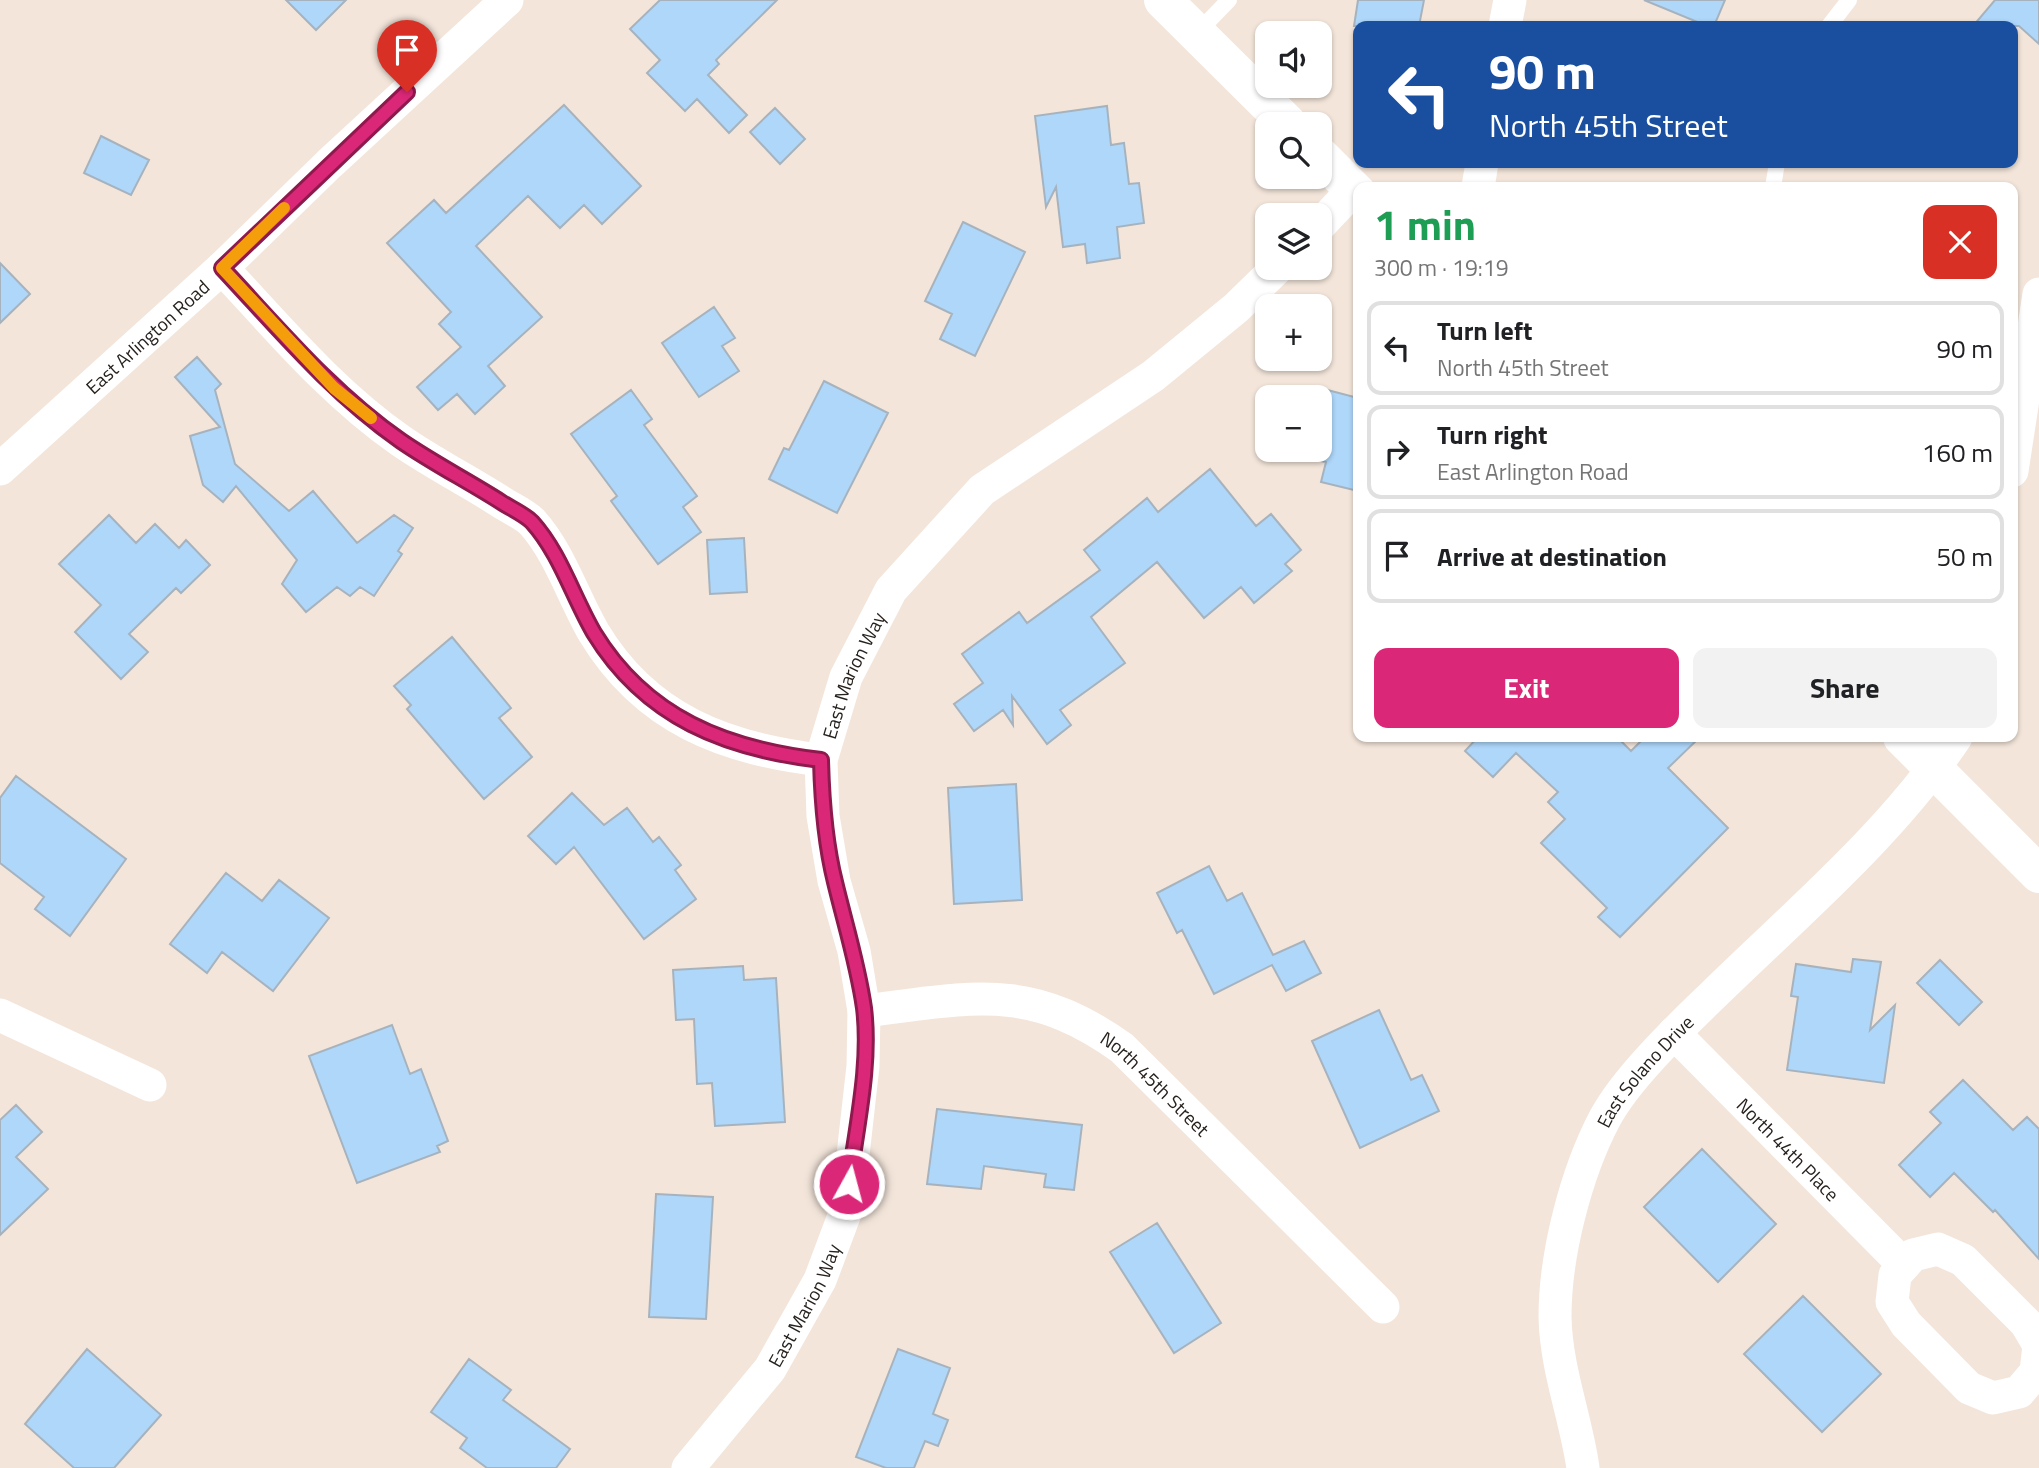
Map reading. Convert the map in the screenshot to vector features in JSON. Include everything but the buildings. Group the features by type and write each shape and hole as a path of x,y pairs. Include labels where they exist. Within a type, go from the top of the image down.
{"main road":[{"path":"1163,0 1276,112"},
{"path":"1332,168 1353,189"},
{"path":"1907,742 2039,874"}],"street":[{"name":"East Arlington Road","path":"0,469 222,268 329,164 507,0"},
{"path":"1506,21 1510,0"},
{"path":"1332,214 1353,195"},
{"path":"222,268 334,388 402,442 531,521 549,546 595,633 620,668 659,705 706,734 776,755 821,760"},
{"name":"East Marion Way","path":"688,1468 770,1369 820,1280 847,1208 863,1066 864,1011 854,951 832,868 823,816 821,760 846,677 891,590 982,490 1153,376 1236,308 1265,280"},
{"path":"2018,432 2039,295"},
{"name":"East Solano Drive","path":"1583,1468 1564,1387 1555,1317 1563,1249 1579,1180 1606,1116 1674,1033 1879,832 1934,769 1953,742"},
{"name":"North 45th Street","path":"864,1011 954,1000 1018,999 1061,1011 1089,1025 1122,1048 1383,1307"},
{"path":"0,1015 150,1085"},
{"name":"North 44th Place","path":"1674,1033 1904,1265"},
{"path":"1938,1250 1963,1260 2026,1323 2039,1345 2036,1372 2019,1392 1993,1398 1969,1388 1906,1324 1892,1302 1895,1275 1904,1265 1913,1255 1938,1250"}],"lane":[{"path":"1197,33 1229,0"},
{"path":"1833,21 1849,0"}],"slow traffic":[{"path":"284,208 222,268 334,388 371,418"}],"route":[{"path":"407,92 222,268 334,388 402,442 531,521 549,546 595,633 620,668 659,705 706,734 776,755 821,760 823,816 834,881 854,951 864,1011 863,1066 849,1184"}]}
